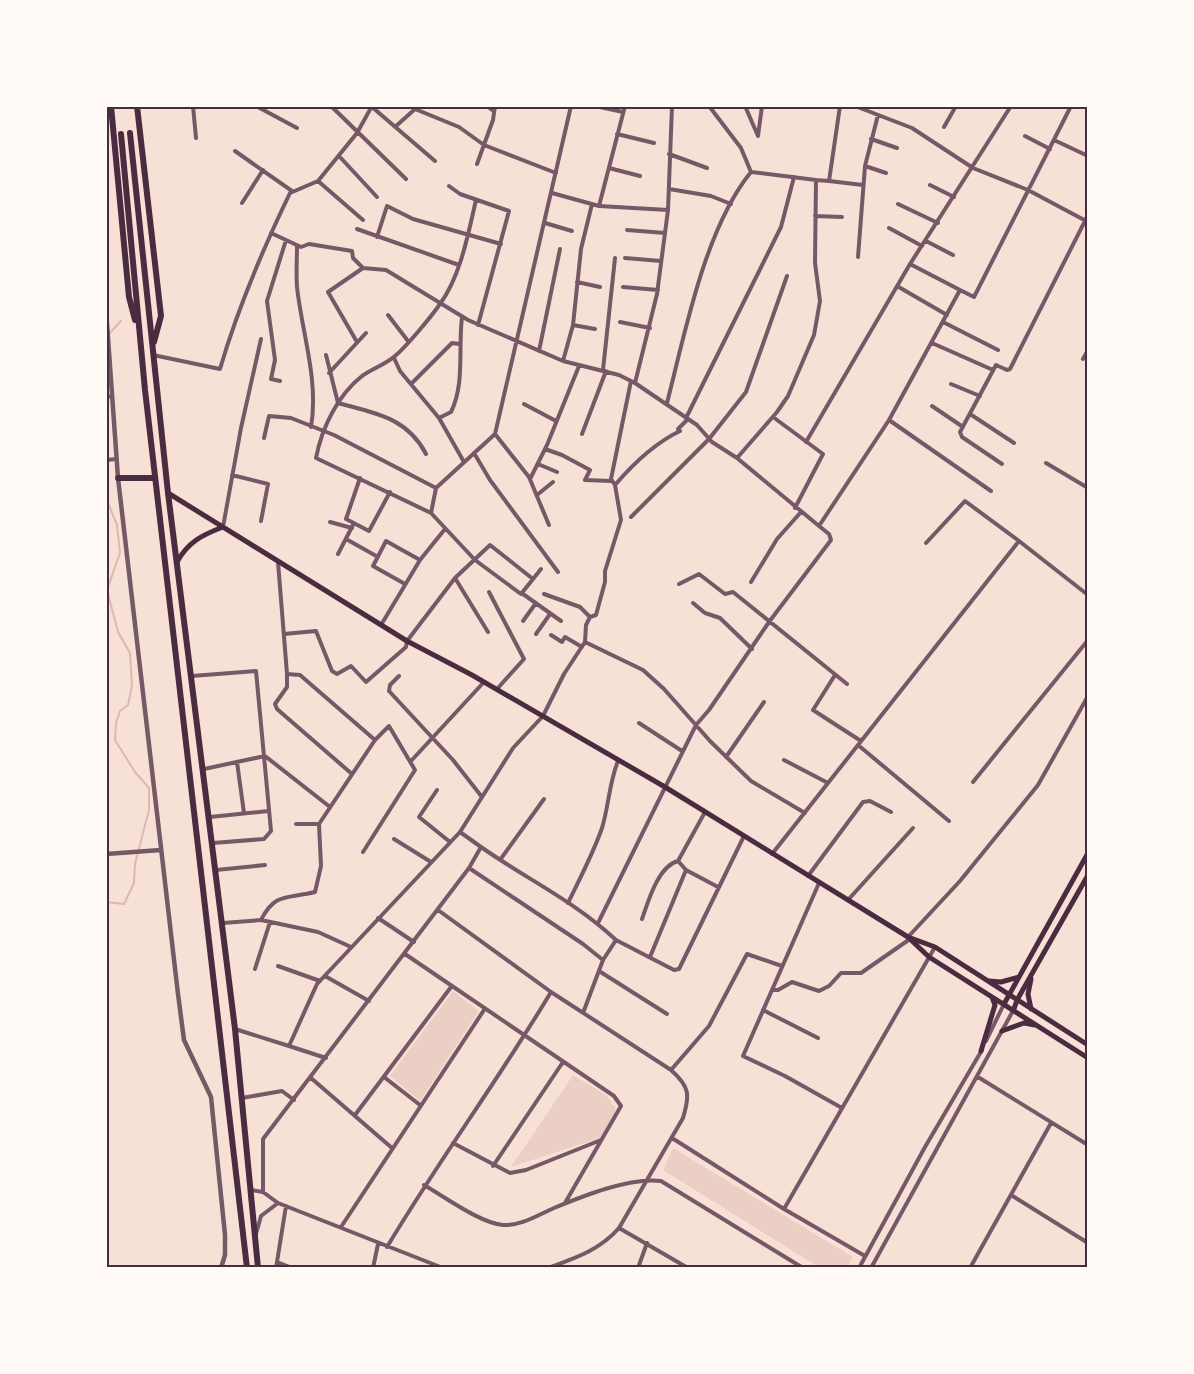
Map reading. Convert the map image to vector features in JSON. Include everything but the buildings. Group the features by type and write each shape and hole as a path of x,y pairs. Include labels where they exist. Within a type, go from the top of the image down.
{"highway":[{"path":"111,106 129,297 140,336"},
{"path":"137,106 161,316 153,346"},
{"path":"130,133 168,493 235,1029 258,1268"},
{"path":"121,134 155,478 246,1268"},
{"path":"118,478 155,478"}],"main road":[{"path":"168,493 407,641 497,689 706,812 909,938 929,956 1088,1058"},
{"path":"177,562 184,549 194,539 223,527"},
{"path":"1004,1004 1088,853"},
{"path":"1014,1009 1017,1000 1088,875"},
{"path":"909,938 935,947 1088,1045"},
{"path":"1031,1009 1028,994 1032,974"},
{"path":"988,981 1001,982 1019,977"},
{"path":"981,1052 995,1005 991,996"},
{"path":"1002,1031 1024,1023 1038,1025"}],"street":[{"path":"193,106 196,138"},
{"path":"256,106 296,128"},
{"path":"332,106 357,133 406,179"},
{"path":"477,164 495,108 486,106"},
{"path":"431,513 436,488 495,434 571,106"},
{"path":"595,106 623,112"},
{"path":"599,206 625,106"},
{"path":"709,106 740,148 751,172"},
{"path":"745,106 758,136 762,106"},
{"path":"829,181 840,106"},
{"path":"855,106 912,128 973,168 1028,190 1086,221"},
{"path":"944,126 956,106"},
{"path":"806,442 910,264 938,223 1011,106"},
{"path":"910,264 974,297 1071,106"},
{"path":"153,356 220,369 236,314 270,233 292,191 318,181 357,133 372,107 435,161"},
{"path":"611,481 633,382 650,328 658,290 668,210 670,107"},
{"path":"395,127 415,109 459,127 484,145 556,173"},
{"path":"858,257 865,166 878,114"},
{"path":"617,134 654,142"},
{"path":"1025,136 1050,148"},
{"path":"871,138 897,148"},
{"path":"1054,140 1088,156"},
{"path":"235,151 292,191"},
{"path":"669,154 706,168"},
{"path":"340,156 377,197"},
{"path":"865,166 886,173"},
{"path":"609,168 640,176"},
{"path":"242,203 263,170"},
{"path":"751,172 863,185"},
{"path":"667,403 690,315 715,236 731,204 751,172"},
{"path":"615,485 632,465 670,436 680,431 678,429 687,418 781,227 794,177"},
{"path":"737,458 773,417 788,396 811,341 818,318 820,296 815,262 816,180"},
{"path":"318,181 363,220"},
{"path":"930,185 954,197"},
{"path":"449,186 460,194 509,211 478,325"},
{"path":"669,189 711,196 731,204"},
{"path":"552,193 599,206 668,210"},
{"path":"476,200 459,265 450,287 440,304 394,358 363,375 345,391 325,433 317,459 431,513 474,560 561,621"},
{"path":"563,361 573,325 576,282 592,204"},
{"path":"898,204 938,223"},
{"path":"377,236 387,206 414,219 501,244"},
{"path":"1002,464 962,437 960,432 996,365 1007,370 1010,369 1088,214"},
{"path":"815,216 842,217"},
{"path":"545,223 572,231"},
{"path":"889,228 922,246"},
{"path":"357,229 459,265"},
{"path":"627,230 665,233"},
{"path":"270,233 301,247 310,244 352,252 354,258 363,268"},
{"path":"280,381 271,379 275,360 267,301 286,240"},
{"path":"926,241 953,255"},
{"path":"297,244 297,286 313,388 314,408 310,427"},
{"path":"538,351 560,248"},
{"path":"582,434 604,371 615,258"},
{"path":"625,258 661,262"},
{"path":"357,342 328,292 363,268 386,270 478,325 563,361 604,371 633,382 687,418 709,439 737,458 795,508 829,534 831,540 769,622 752,649 696,725 598,923"},
{"path":"631,517 709,439 746,392 787,276"},
{"path":"576,282 600,286"},
{"path":"897,286 947,315"},
{"path":"622,287 658,290"},
{"path":"820,526 889,420 960,290"},
{"path":"107,313 118,478 184,1040 211,1096 225,1235 225,1255 221,1268"},
{"path":"388,315 408,341"},
{"path":"439,418 451,412 456,402 460,385 459,344 462,317"},
{"path":"620,322 650,328"},
{"path":"943,322 998,350"},
{"path":"573,325 595,329"},
{"path":"329,373 366,333"},
{"path":"223,527 261,339"},
{"path":"411,384 452,343 459,344"},
{"path":"932,343 993,370"},
{"path":"1083,359 1088,350"},
{"path":"326,354 329,373 338,403"},
{"path":"394,358 400,371 439,418 464,462"},
{"path":"530,479 545,449 579,366"},
{"path":"951,384 980,396"},
{"path":"106,397 112,396"},
{"path":"338,403 386,417 402,425 418,439 426,454"},
{"path":"524,404 556,421"},
{"path":"932,406 963,427"},
{"path":"970,414 1014,443"},
{"path":"264,438 269,416 291,418 372,453 436,488"},
{"path":"773,417 823,455 795,508"},
{"path":"889,420 991,491"},
{"path":"495,434 530,479 549,525"},
{"path":"289,1046 320,981 460,832 513,748 543,716 564,674 585,642 586,625 590,617 596,615 605,582 605,571 621,520 615,485 611,481 585,480 590,470 562,455 545,449"},
{"path":"474,453 490,480 558,572"},
{"path":"106,460 117,459"},
{"path":"1046,463 1088,488"},
{"path":"538,464 557,472"},
{"path":"232,475 268,484 262,521"},
{"path":"360,478 346,519 369,531 390,492"},
{"path":"537,495 553,482"},
{"path":"926,543 965,501 1088,595"},
{"path":"751,582 777,538 801,512"},
{"path":"330,522 352,528"},
{"path":"338,554 354,523"},
{"path":"381,624 420,560 445,529"},
{"path":"346,539 378,557"},
{"path":"405,584 373,566 386,541 420,560"},
{"path":"772,854 1019,541"},
{"path":"284,634 316,631 332,671 337,674 351,666 366,682 406,647 407,641 455,578 488,546 492,545 533,579"},
{"path":"278,562 287,687 275,704 276,709 352,774"},
{"path":"523,594 541,569"},
{"path":"679,584 699,574 725,594 733,592 846,684"},
{"path":"455,578 488,632"},
{"path":"489,592 524,659 497,689"},
{"path":"544,594 580,607 590,617"},
{"path":"523,621 536,603"},
{"path":"693,603 705,613 720,618 752,649"},
{"path":"536,634 550,614"},
{"path":"551,635 562,642 565,637 582,647"},
{"path":"973,782 1088,640"},
{"path":"585,642 643,670 751,781 804,813"},
{"path":"192,676 256,671 271,831 264,839 213,843"},
{"path":"287,674 300,675 375,740"},
{"path":"835,675 813,710 859,743 949,821"},
{"path":"399,676 390,685 389,691 482,797"},
{"path":"411,762 484,682"},
{"path":"772,990 778,990 792,982 819,991 829,986 841,974 861,973 909,938 960,881 1038,785 1088,696"},
{"path":"726,757 764,702"},
{"path":"639,723 682,751"},
{"path":"261,920 277,898 312,893 316,890 321,866 319,824 375,740 389,726 415,770 362,852"},
{"path":"204,769 265,756"},
{"path":"265,756 330,807"},
{"path":"568,903 602,828 610,798 610,780 618,760"},
{"path":"784,760 828,783"},
{"path":"237,762 244,813"},
{"path":"437,790 419,814 419,817 450,842"},
{"path":"500,860 544,800"},
{"path":"808,876 863,802 870,801 891,812"},
{"path":"210,817 269,812"},
{"path":"642,919 653,887 671,864 678,861 706,812"},
{"path":"296,824 319,824"},
{"path":"848,900 913,828"},
{"path":"460,832 598,923 616,940 674,970 679,969 744,836"},
{"path":"394,838 431,862"},
{"path":"263,1192 263,1139 438,910 469,868 481,847"},
{"path":"106,854 161,850"},
{"path":"678,861 686,870 718,886"},
{"path":"216,870 265,865"},
{"path":"469,868 583,944 603,960"},
{"path":"650,957 686,870"},
{"path":"819,883 742,1053 744,1058 785,1076 842,1108"},
{"path":"438,910 551,992 671,1070 683,1081 689,1099 683,1118 619,1228 607,1242 580,1257 548,1268"},
{"path":"378,918 414,942"},
{"path":"222,923 261,920 318,932 351,947"},
{"path":"255,970 270,922"},
{"path":"584,1013 603,960 616,940"},
{"path":"784,1209 935,947"},
{"path":"405,954 484,1010 614,1096 621,1106 565,1204"},
{"path":"671,1070 709,1026 747,954 782,966"},
{"path":"278,966 320,981"},
{"path":"599,972 668,1014"},
{"path":"325,976 369,1001"},
{"path":"355,1115 451,987"},
{"path":"387,1247 424,1185 524,1036 551,992"},
{"path":"859,1268 925,1147 981,1052 1004,1004"},
{"path":"871,1268 1014,1009"},
{"path":"341,1227 484,1010"},
{"path":"763,1010 818,1038"},
{"path":"235,1029 326,1058"},
{"path":"493,1166 563,1062"},
{"path":"384,1077 420,1105"},
{"path":"978,1077 1088,1145"},
{"path":"311,1078 392,1148"},
{"path":"242,1098 282,1091 294,1100"},
{"path":"970,1268 1051,1123"},
{"path":"672,1138 784,1209 865,1256"},
{"path":"452,1144 510,1173 526,1170 601,1140"},
{"path":"925,1147 933,1153"},
{"path":"424,1185 470,1211 503,1225 519,1223 565,1204 646,1179 661,1182 803,1268"},
{"path":"251,1190 263,1192 278,1203 443,1268"},
{"path":"1011,1195 1088,1243"},
{"path":"255,1237 261,1216 278,1203"},
{"path":"276,1268 286,1206"},
{"path":"619,1228 688,1268"},
{"path":"875,1237 884,1244"},
{"path":"638,1268 647,1243"},
{"path":"373,1268 378,1244"},
{"path":"277,1262 292,1268"}],"shaded area":[{"path":"453,991 479,1011 420,1101 390,1076"},
{"path":"573,1075 606,1095 616,1109 603,1137 511,1167"},
{"path":"673,1148 853,1257 847,1268 820,1268 663,1170"}],"waterway":[{"path":"109,334 121,321"},
{"path":"106,498 117,525 120,553 107,590 118,632 130,653 132,686 128,705 120,711 116,723 115,740 135,772 149,788 149,810 135,864 134,883 124,904 106,902"}]}
